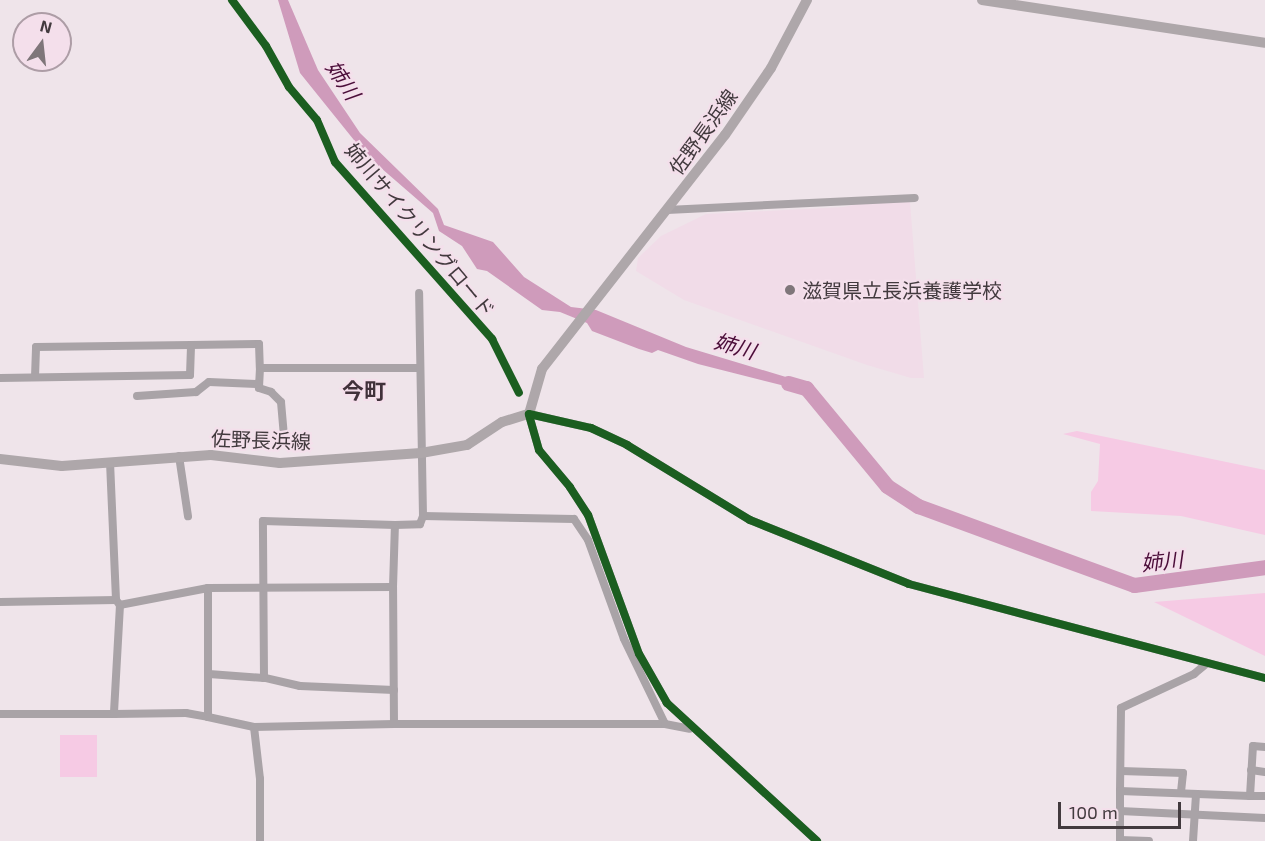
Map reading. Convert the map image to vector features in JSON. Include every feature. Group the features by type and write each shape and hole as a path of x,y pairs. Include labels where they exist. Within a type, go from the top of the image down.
{"main road":[{"name":"佐野長浜線","path":"0,459 62,466 219,455 280,463 421,453 466,445 502,422 529,414 532,396 542,369 667,210 771,68 807,0"},
{"path":"982,0 1265,43"}],"street":[{"path":"667,210 915,198"},
{"path":"264,678 266,585 263,521 420,524 423,516 418,293"},
{"path":"34,377 36,347 259,344 259,388 271,392 281,402 284,439"},
{"path":"0,378 190,375 191,345"},
{"path":"260,369 419,368"},
{"path":"136,396 196,392 209,382 259,384"},
{"path":"817,841 794,816 690,729 651,679 593,526 581,502 539,450 529,414 591,429 627,445 750,519 859,566 970,603 1265,678"},
{"path":"179,456 188,516"},
{"path":"110,462 118,603 114,714"},
{"path":"423,516 574,519 588,540 624,639 665,724"},
{"path":"394,724 395,525"},
{"path":"0,602 118,603 208,588 266,585 393,587"},
{"path":"208,588 205,627 209,674 208,717"},
{"path":"1149,841 1120,841 1121,708 1194,674 1206,663"},
{"path":"209,674 264,678 300,686 394,690"},
{"path":"0,714 186,713 254,728 394,724 665,724 690,729"},
{"path":"254,728 260,779 260,841"},
{"path":"1250,796 1253,746 1265,747"},
{"path":"1251,770 1265,772"},
{"path":"1121,771 1183,773 1181,793"},
{"path":"1120,791 1265,796"},
{"path":"1193,841 1196,794"},
{"path":"1120,811 1265,818"}],"shaded area":[{"path":"278,0 288,0 318,70 360,133 438,209 444,225 493,242 524,277 571,307 596,310 686,347 809,384 805,391 698,364 658,350 652,353 639,349 592,331 587,323 560,312 542,310 487,271 477,269 462,246 439,231 433,213 366,155 300,73"},
{"name":"滋賀県立長浜養護学校","path":"865,202 910,202 924,378 911,378 867,365 684,300 636,271 638,258 661,236 706,214 844,207"},
{"path":"1077,431 1265,470 1265,535 1181,516 1091,511 1091,492 1098,481 1100,444 1063,434"},
{"path":"1265,593 1265,656 1154,602"},
{"path":"60,735 97,735 97,777 60,777"}],"waterway":[{"name":"姉川","path":"788,383 806,388 887,486 918,506 1134,585 1265,567"}],"cycle path":[{"name":"姉川サイクリングロード","path":"232,0 266,46 289,87 317,120 335,162 492,339 519,393"},
{"path":"817,841 667,703 639,654 588,515 570,487 539,450 529,414 591,428 627,445 750,520 909,584 1265,678"}],"place":[{"name":"滋賀県立長浜養護学校","path":"790,290"}],"district":[{"name":"今町","path":"364,391"}]}
